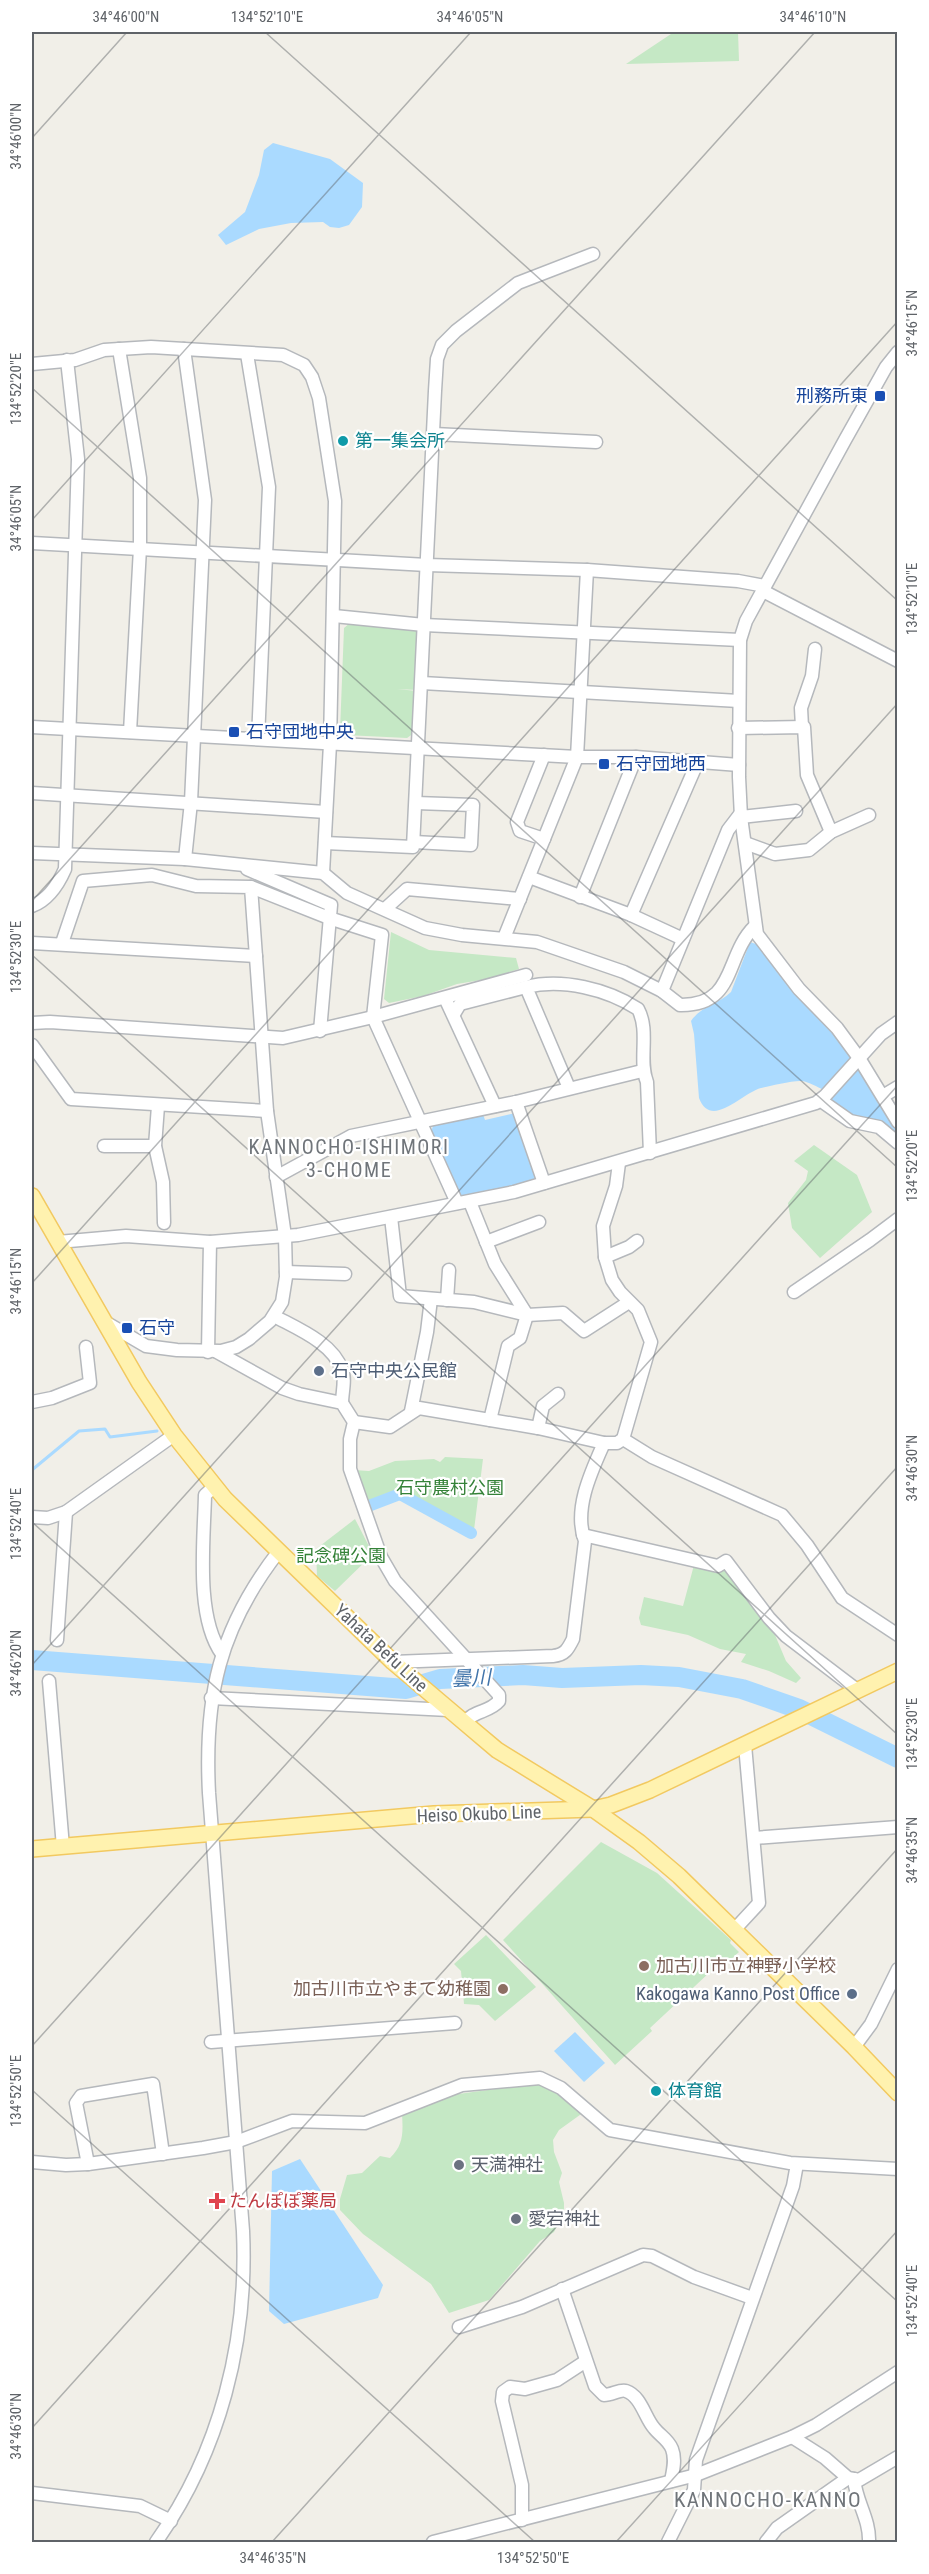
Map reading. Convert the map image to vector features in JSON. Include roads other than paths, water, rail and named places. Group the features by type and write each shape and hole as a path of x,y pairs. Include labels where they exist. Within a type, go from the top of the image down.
{"main road":[{"name":"Yahata Befu Line","path":"32,1196 139,1382 174,1435 214,1487 393,1662 449,1710 497,1750 593,1809 639,1842 679,1876 854,2047 897,2093"},
{"name":"Heiso Okubo Line","path":"32,1850 434,1814 593,1809 650,1790 897,1671"}],"street":[{"path":"325,843 413,847 437,359 442,345 480,311 518,283 593,254"},
{"path":"119,349 140,478 140,548 130,732"},
{"path":"32,364 67,360 119,349 184,350 291,357 307,369 315,383 335,501 330,744 323,873"},
{"path":"184,350 205,500 191,802 185,860"},
{"path":"897,352 844,440 746,621 740,640 738,728 741,815 754,926 760,940 799,989 837,1028 859,1058 897,1122"},
{"path":"247,354 269,487 258,739"},
{"path":"32,906 38,904 53,891 65,869 66,854 78,459 67,360"},
{"path":"434,434 596,442"},
{"path":"32,543 266,554 427,565 586,570 738,581 764,588 897,661"},
{"path":"504,938 577,757 586,570"},
{"path":"334,616 424,625 740,640"},
{"path":"815,649 812,676 801,708 802,727 804,727 807,775 831,832"},
{"path":"422,683 739,701"},
{"path":"32,727 577,757 636,757 739,765"},
{"path":"738,728 802,727"},
{"path":"544,754 517,822 520,831 544,839"},
{"path":"580,897 636,757"},
{"path":"631,915 698,761"},
{"path":"32,793 326,812"},
{"path":"414,842 471,845 473,805 416,803"},
{"path":"662,991 728,830 741,815 796,811"},
{"path":"745,843 775,854 809,850 831,832 869,815"},
{"path":"32,853 185,860 323,873 346,892 425,928 462,935 537,942 624,972 662,991 680,1005 701,1003 722,991 743,939 754,926"},
{"path":"236,864 331,905 320,1030"},
{"path":"62,943 83,881 152,874 196,886 251,887 329,918 382,935 373,1017 457,1203"},
{"path":"529,877 631,915 683,939"},
{"path":"105,1322 146,1346 212,1352 243,1344 274,1316 285,1293 285,1236 267,1111 251,887"},
{"path":"386,909 407,889 520,899"},
{"path":"32,943 255,956"},
{"path":"32,1023 50,1022 283,1038 445,998 526,981 586,987 638,1009 643,1030 642,1071 647,1082 650,1153"},
{"path":"454,1014 460,1004 526,981"},
{"path":"526,981 569,1088"},
{"path":"445,998 495,1106"},
{"path":"58,1242 126,1236 210,1242 298,1236 514,1192 650,1153 820,1100 881,1034 897,1022"},
{"path":"32,1046 71,1099 267,1111"},
{"path":"276,1177 351,1136 516,1102 642,1071"},
{"path":"883,1096 897,1087"},
{"path":"820,1100 850,1121 879,1127 888,1132 897,1143"},
{"path":"516,1102 544,1183"},
{"path":"158,1106 155,1146 162,1182 164,1223"},
{"path":"104,1146 155,1146"},
{"path":"354,1422 382,1428 390,1427 411,1411 419,1408 538,1428 604,1443 617,1443 623,1439 651,1342 641,1316 612,1280 605,1257 603,1226 616,1186 619,1162"},
{"path":"470,1202 495,1264 527,1315 520,1338 508,1346 490,1420"},
{"path":"391,1217 400,1296 474,1302 527,1315 563,1313 584,1331 629,1302"},
{"path":"794,1292 897,1219"},
{"path":"486,1242 539,1221"},
{"path":"605,1257 637,1241"},
{"path":"210,1242 212,1352"},
{"path":"447,1300 448,1270"},
{"path":"286,1272 345,1274"},
{"path":"411,1411 427,1332 430,1299"},
{"path":"274,1316 309,1335 337,1359 344,1372 342,1402 354,1422 350,1439 350,1469 366,1520 381,1557 395,1581 499,1695 499,1701 495,1707 470,1716 465,1723"},
{"path":"32,1402 52,1398 90,1383 86,1347"},
{"path":"212,1352 282,1388 299,1394 342,1402"},
{"path":"538,1428 543,1406 558,1394"},
{"path":"32,1517 48,1518 66,1512 174,1435"},
{"path":"623,1439 673,1467 782,1515 807,1545 842,1598 897,1635"},
{"path":"393,1662 554,1656 562,1655 567,1651 573,1639 585,1541 580,1526 588,1484 604,1443"},
{"path":"214,1487 206,1495 202,1584 212,1641 222,1654"},
{"path":"57,1640 66,1512"},
{"path":"583,1535 718,1566 726,1562 780,1630 855,1691"},
{"path":"156,2542 171,2521 200,2466 212,2437 230,2380 238,2341 244,2264 206,1751 212,1698 222,1654 236,1618 279,1551"},
{"path":"50,1682 63,1847"},
{"path":"212,1698 449,1710"},
{"path":"735,1929 759,1903 745,1744"},
{"path":"754,1838 897,1827"},
{"path":"854,2047 871,2024 897,1969"},
{"path":"211,2042 455,2023"},
{"path":"32,2163 88,2164 163,2154 236,2142 292,2121 307,2119 348,2124 365,2123 462,2085 540,2078 561,2088 610,2130 797,2164 897,2169"},
{"path":"88,2164 76,2103 81,2096 153,2084 163,2154"},
{"path":"668,2542 694,2490 696,2460 793,2186 797,2164"},
{"path":"459,2327 474,2316 522,2307 643,2255 652,2256 694,2277 752,2298"},
{"path":"562,2289 595,2386 604,2395 628,2391 646,2413 652,2426 668,2440 673,2451 671,2481"},
{"path":"522,2520 522,2485 502,2401 503,2392 510,2386 525,2389 557,2380 586,2361"},
{"path":"432,2542 696,2475 792,2437 816,2425 897,2372"},
{"path":"792,2437 851,2478 859,2480 897,2457"},
{"path":"766,2542 777,2528 851,2478"},
{"path":"851,2478 867,2520 869,2542"},
{"path":"32,2493 140,2505 171,2521"}],"water":[{"path":"273,143 330,159 363,183 362,207 349,225 339,228 330,227 323,222 291,223 259,229 226,245 218,235 245,212 259,175 264,150"},
{"path":"750,942 759,945 791,987 850,1053 851,1059 824,1090 805,1082 788,1082 753,1091 727,1107 711,1111 704,1107 699,1098 691,1021 700,1012 731,992"},
{"path":"855,1069 862,1070 897,1127 897,1134 882,1122 848,1115 829,1100"},
{"path":"515,1113 538,1177 535,1182 466,1200 460,1196 431,1132 433,1126 483,1114 485,1120"},
{"path":"575,2032 605,2063 584,2082 554,2051"},
{"path":"300,2159 383,2285 378,2298 284,2324 269,2311 272,2171"}],"waterway":[{"path":"32,1470 79,1431 105,1429 110,1437 157,1431"},
{"path":"366,1507 400,1494 471,1533"},
{"name":"曇川","path":"32,1660 406,1689 440,1679 523,1675 562,1678 641,1675 679,1677 742,1689 799,1709 898,1758"}],"place":[{"name":"刑務所東","path":"880,396"},
{"name":"第一集会所","path":"343,441"},
{"name":"石守団地中央","path":"234,732"},
{"name":"石守団地西","path":"604,764"},
{"name":"石守","path":"127,1328"},
{"name":"石守中央公民館","path":"319,1371"},
{"name":"加古川市立神野小学校","path":"644,1966"},
{"name":"加古川市立やまて幼稚園","path":"503,1989"},
{"name":"Kakogawa Kanno Post Office","path":"852,1994"},
{"name":"体育館","path":"656,2091"},
{"name":"天満神社","path":"459,2165"},
{"name":"たんぽぽ薬局","path":"217,2201"},
{"name":"愛宕神社","path":"516,2219"}],"district":[{"name":"KANNOCHO-ISHIMORI 3-CHOME","path":"349,1158"},
{"name":"KANNOCHO-KANNO","path":"768,2500"}],"park label":[{"name":"石守農村公園","path":"450,1488"},
{"name":"記念碑公園","path":"341,1556"}]}
